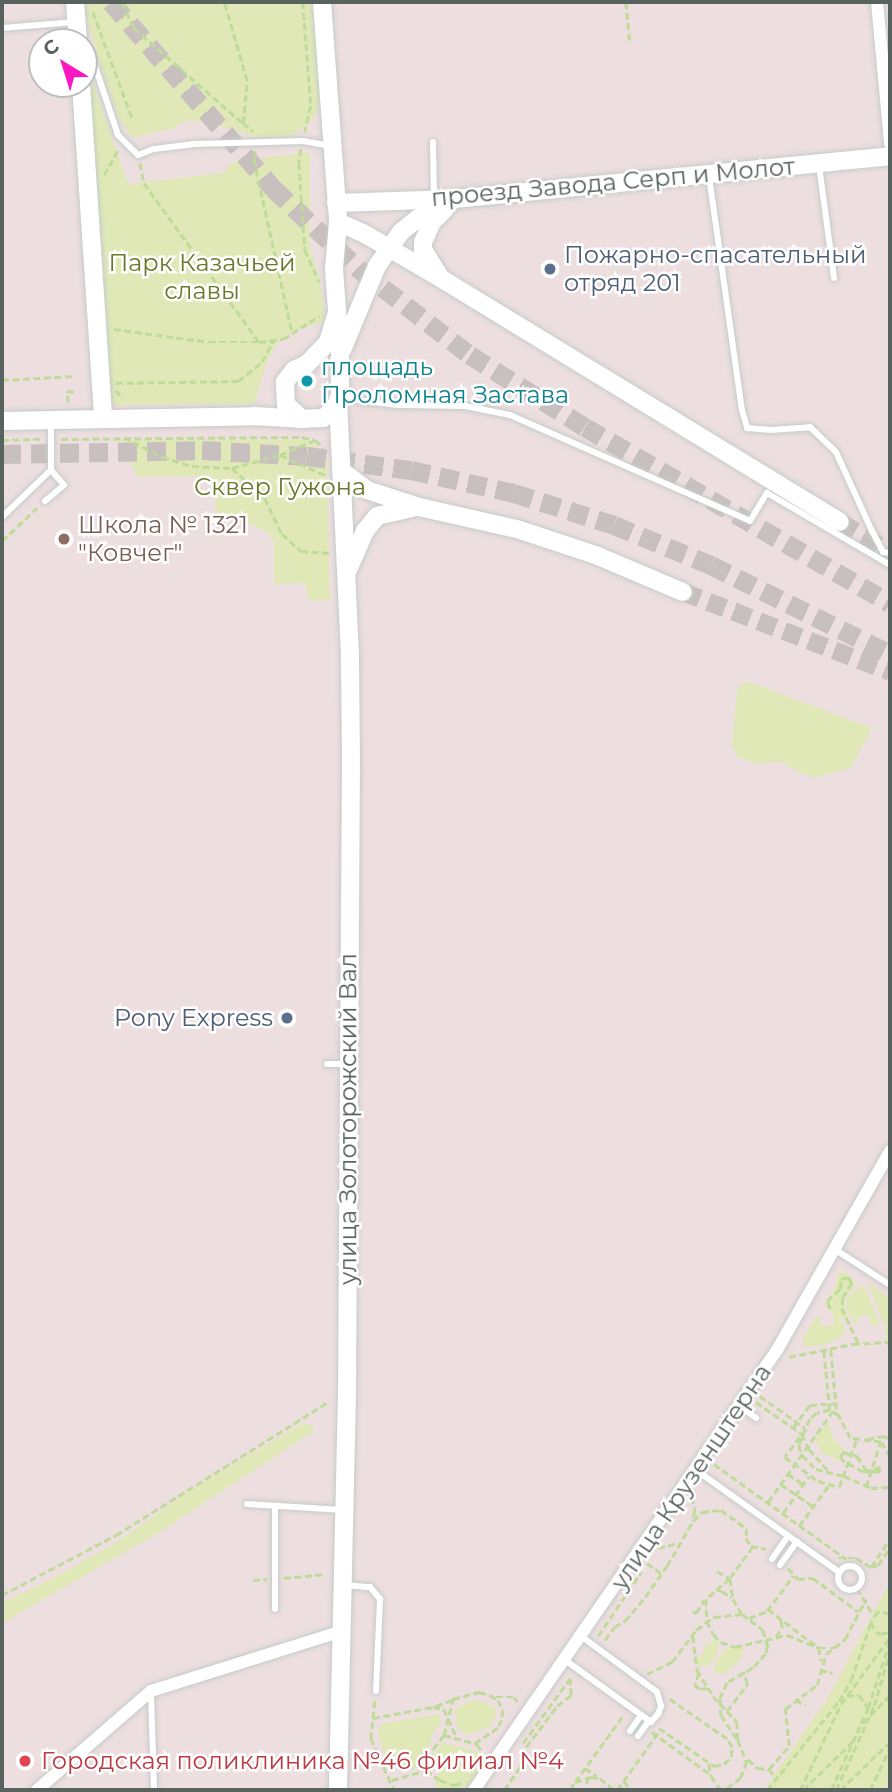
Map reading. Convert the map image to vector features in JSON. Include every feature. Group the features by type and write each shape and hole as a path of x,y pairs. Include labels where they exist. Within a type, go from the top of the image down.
{"street":[{"path":"75,2 79,28"},
{"path":"254,416 273,405 284,390 288,376 307,364 328,342 338,222 321,2"},
{"path":"877,2 886,53 890,143"},
{"path":"82,98 103,418"},
{"name":"проезд Завода Серп и Молот","path":"336,203 459,198 890,156"},
{"path":"340,353 377,266 401,232 417,219 459,198"},
{"path":"442,279 423,250 424,237 432,222 459,198"},
{"path":"338,222 442,279 840,522"},
{"path":"2,421 254,416 323,418 339,394 340,353 329,309"},
{"path":"307,364 328,369 339,394"},
{"path":"284,390 286,404 305,419 327,430 335,450"},
{"name":"улица Золоторожский Вал","path":"338,1790 347,1395 351,759 346,574 335,450 339,394"},
{"path":"337,470 360,487 419,508 529,533 598,556 682,593"},
{"path":"346,574 365,531 377,516 393,510 419,508"},
{"name":"улица Крузенштерна","path":"470,1786 582,1637 739,1406 781,1354 890,1151"},
{"path":"37,1790 151,1691 342,1631"}],"lane":[{"path":"2,28 28,31"},
{"path":"98,75 118,135 138,155 154,149 193,144 303,141 333,147"},
{"path":"433,142 434,200"},
{"path":"819,163 834,278"},
{"path":"709,174 738,384 747,428 771,430 810,427 836,452 883,552 890,553"},
{"path":"339,394 357,401 465,406 510,415 750,521 767,493 890,565"},
{"path":"45,501 64,485 51,470 50,420"},
{"path":"2,517 51,470"},
{"path":"327,1064 348,1064"},
{"path":"836,1250 890,1285"},
{"path":"739,1406 757,1418"},
{"path":"696,1470 839,1572"},
{"path":"247,1504 343,1510"},
{"path":"275,1506 275,1609"},
{"path":"772,1559 792,1539"},
{"path":"783,1565 792,1539"},
{"path":"847,1566 856,1568 862,1575 857,1588 844,1588 838,1581 839,1572 847,1566"},
{"path":"343,1584 370,1587 380,1599 376,1691"},
{"path":"582,1637 638,1678 660,1698 661,1706 638,1736"},
{"path":"565,1660 650,1721"},
{"path":"151,1691 154,1790"},
{"path":"630,1731 641,1715"}],"path":[{"path":"92,2 93,14 134,120"},
{"path":"122,2 134,28 261,138 254,159 292,332"},
{"path":"224,2 247,81 243,123"},
{"path":"303,2 311,106 306,126"},
{"path":"626,2 630,42"},
{"path":"303,141 299,163 305,250 319,283"},
{"path":"138,155 144,183 260,342"},
{"path":"110,328 209,342 260,342 283,338 329,309"},
{"path":"116,383 238,381 262,362 274,338"},
{"path":"2,380 75,376"},
{"path":"68,403 67,391 76,392"},
{"path":"123,437 162,457 192,466 232,468 280,455 315,440"},
{"path":"2,440 302,437 335,450"},
{"path":"280,455 330,477 337,470"},
{"path":"232,468 265,498 282,534 301,551 332,553 331,540"},
{"path":"2,541 45,501"},
{"path":"830,1309 827,1301 840,1289 841,1279 848,1277 852,1283 843,1298 842,1308 859,1344"},
{"path":"781,1354 824,1352 859,1344 890,1342"},
{"path":"831,1350 837,1415 846,1435 856,1440 881,1443 890,1457"},
{"path":"824,1352 829,1404 831,1411 837,1415"},
{"path":"826,1376 834,1375"},
{"path":"2,1595 116,1535 323,1404 347,1395"},
{"path":"760,1396 805,1428"},
{"path":"756,1402 802,1434 808,1446 830,1472"},
{"path":"793,1428 810,1405 836,1403"},
{"path":"831,1411 817,1413 785,1457 810,1475 839,1487 856,1440"},
{"path":"768,1502 831,1411"},
{"path":"783,1421 787,1415"},
{"path":"802,1434 799,1445 802,1454 816,1469 844,1476 866,1486 890,1487 890,1475"},
{"path":"862,1440 882,1436 890,1438"},
{"path":"866,1486 881,1443"},
{"path":"844,1452 851,1454 870,1472 848,1464 841,1460 840,1455 844,1452"},
{"path":"714,1464 846,1559"},
{"path":"788,1474 803,1484"},
{"path":"783,1513 810,1475"},
{"path":"781,1484 813,1507"},
{"path":"792,1539 829,1485"},
{"path":"692,1497 695,1510 693,1521"},
{"path":"603,1644 614,1627 625,1622 662,1574 678,1544 702,1512 721,1510 747,1529 746,1538 753,1547 760,1550 769,1547"},
{"path":"871,1567 890,1539"},
{"path":"658,1548 678,1544"},
{"path":"693,1611 696,1612 713,1591 730,1579 753,1547"},
{"path":"837,1558 856,1558 871,1567 878,1565 890,1548"},
{"path":"648,1563 662,1574"},
{"path":"783,1565 793,1576 803,1580 813,1578 859,1612"},
{"path":"717,1571 730,1579 733,1599 742,1614"},
{"path":"253,1580 326,1574"},
{"path":"750,1618 768,1609 793,1576"},
{"path":"802,1790 846,1693 873,1616 857,1588"},
{"path":"713,1591 722,1591 733,1599"},
{"path":"706,1599 707,1621 712,1634 727,1645 744,1646 787,1635 819,1648 835,1648"},
{"path":"821,1663 826,1654 845,1639 866,1600"},
{"path":"873,1616 884,1611 890,1613 890,1604"},
{"path":"768,1609 819,1648 821,1663 817,1685 785,1709 789,1746 769,1769"},
{"path":"638,1678 672,1662 707,1621 722,1614 742,1614 750,1618 763,1630 767,1639 766,1654 761,1661 727,1683 719,1703 725,1724 738,1740 746,1757 757,1768 769,1769 776,1778"},
{"path":"776,1637 782,1627 778,1616"},
{"path":"871,1622 876,1632 881,1634 890,1631"},
{"path":"693,1635 693,1657 699,1673 707,1688 737,1722 738,1740"},
{"path":"767,1790 890,1639"},
{"path":"836,1790 869,1707 890,1639"},
{"path":"836,1790 869,1716 890,1652"},
{"path":"820,1670 833,1673"},
{"path":"727,1711 747,1684 743,1672"},
{"path":"699,1673 695,1678 695,1685 700,1689 707,1688"},
{"path":"520,1746 555,1706 565,1702 571,1695 570,1679 555,1706 526,1746"},
{"path":"376,1691 371,1738 392,1780 394,1790"},
{"path":"372,1718 433,1707 479,1692 499,1699 514,1697 521,1709"},
{"path":"846,1693 859,1695 869,1707"},
{"path":"476,1743 498,1728 503,1710 498,1700 490,1695"},
{"path":"861,1725 890,1695"},
{"path":"426,1770 433,1749 444,1735 449,1706 453,1699"},
{"path":"795,1700 806,1705"},
{"path":"650,1721 709,1763 719,1766 728,1761 732,1752 730,1742 680,1705"},
{"path":"570,1790 629,1706"},
{"path":"433,1707 444,1709 456,1735"},
{"path":"498,1728 507,1732"},
{"path":"585,1768 615,1790 661,1729"},
{"path":"444,1735 456,1735 476,1743 485,1760"},
{"path":"802,1790 856,1738"},
{"path":"504,1790 520,1768 527,1739"},
{"path":"836,1790 890,1742"},
{"path":"870,1790 890,1748"},
{"path":"709,1763 710,1776 723,1790 741,1778 746,1757"},
{"path":"392,1780 426,1770 454,1785 470,1786"},
{"path":"575,1782 587,1777 600,1778"},
{"path":"587,1777 588,1790"},
{"path":"624,1780 631,1790"},
{"path":"762,1790 773,1782"}],"green space":[{"path":"85,2 314,2 323,91 318,109 310,123 293,135 261,138 207,122 185,121 171,129 133,138 120,121 105,82 98,58 98,28 89,28"},
{"name":"Парк Казачьей славы","path":"98,96 128,184 223,173 233,162 308,152 310,246 320,280 325,321 292,332 278,342 268,359 254,404 114,405 110,402 90,98"},
{"name":"Сквер Гужона","path":"120,440 304,440 315,445 327,459 330,600 309,601 305,583 274,584 274,541 267,532 243,521 217,522 213,476 137,477"},
{"path":"746,681 872,728 851,768 813,778 779,762 759,764 739,758 732,747 737,690"},
{"path":"839,1272 844,1272 855,1280 854,1287 843,1300 849,1318 838,1319 844,1325 845,1334 825,1345 804,1347 802,1340 816,1317 820,1316 821,1326 834,1325 833,1314 824,1304 834,1289"},
{"path":"867,1282 890,1298 890,1345 885,1345 886,1329"},
{"path":"863,1285 880,1325 871,1326 869,1315 858,1317 858,1324 855,1324 847,1309 846,1298"},
{"path":"828,1422 833,1438 845,1450 838,1453 840,1461 822,1453 815,1439"},
{"path":"303,1423 312,1425 314,1431 155,1535 2,1623 2,1603 117,1542 190,1491"},
{"path":"890,1582 890,1780 883,1790 764,1790 829,1696"},
{"path":"714,1640 719,1642 716,1657 707,1666 698,1666 696,1658 703,1654 706,1644"},
{"path":"745,1648 736,1666 730,1664 730,1670 724,1674 714,1673 715,1663 725,1649"},
{"path":"475,1700 490,1704 496,1709 496,1715 490,1727 467,1735 457,1728 455,1711 459,1706"},
{"path":"440,1714 441,1724 433,1733 426,1759 420,1767 413,1770 387,1762 377,1730 384,1723"},
{"path":"443,1742 478,1752 480,1763 476,1770 481,1775 476,1782 453,1790 437,1788 435,1782 439,1773 433,1767 434,1754"}],"tunnel":[{"path":"111,2 273,188 360,270 470,355 585,427 890,603"},
{"path":"2,454 202,450 307,456 411,470 514,493 614,525 711,565 890,654"},
{"path":"840,522 890,552"},
{"path":"683,592 890,672"}],"place":[{"name":"Пожарно-спасательный отряд 201","path":"550,269"},
{"name":"площадь Проломная Застава","path":"307,381"},
{"name":"Школа № 1321 \"Ковчег\"","path":"64,539"},
{"name":"Pony Express","path":"287,1018"},
{"name":"Городская поликлиника №46 филиал №4","path":"25,1761"}]}
